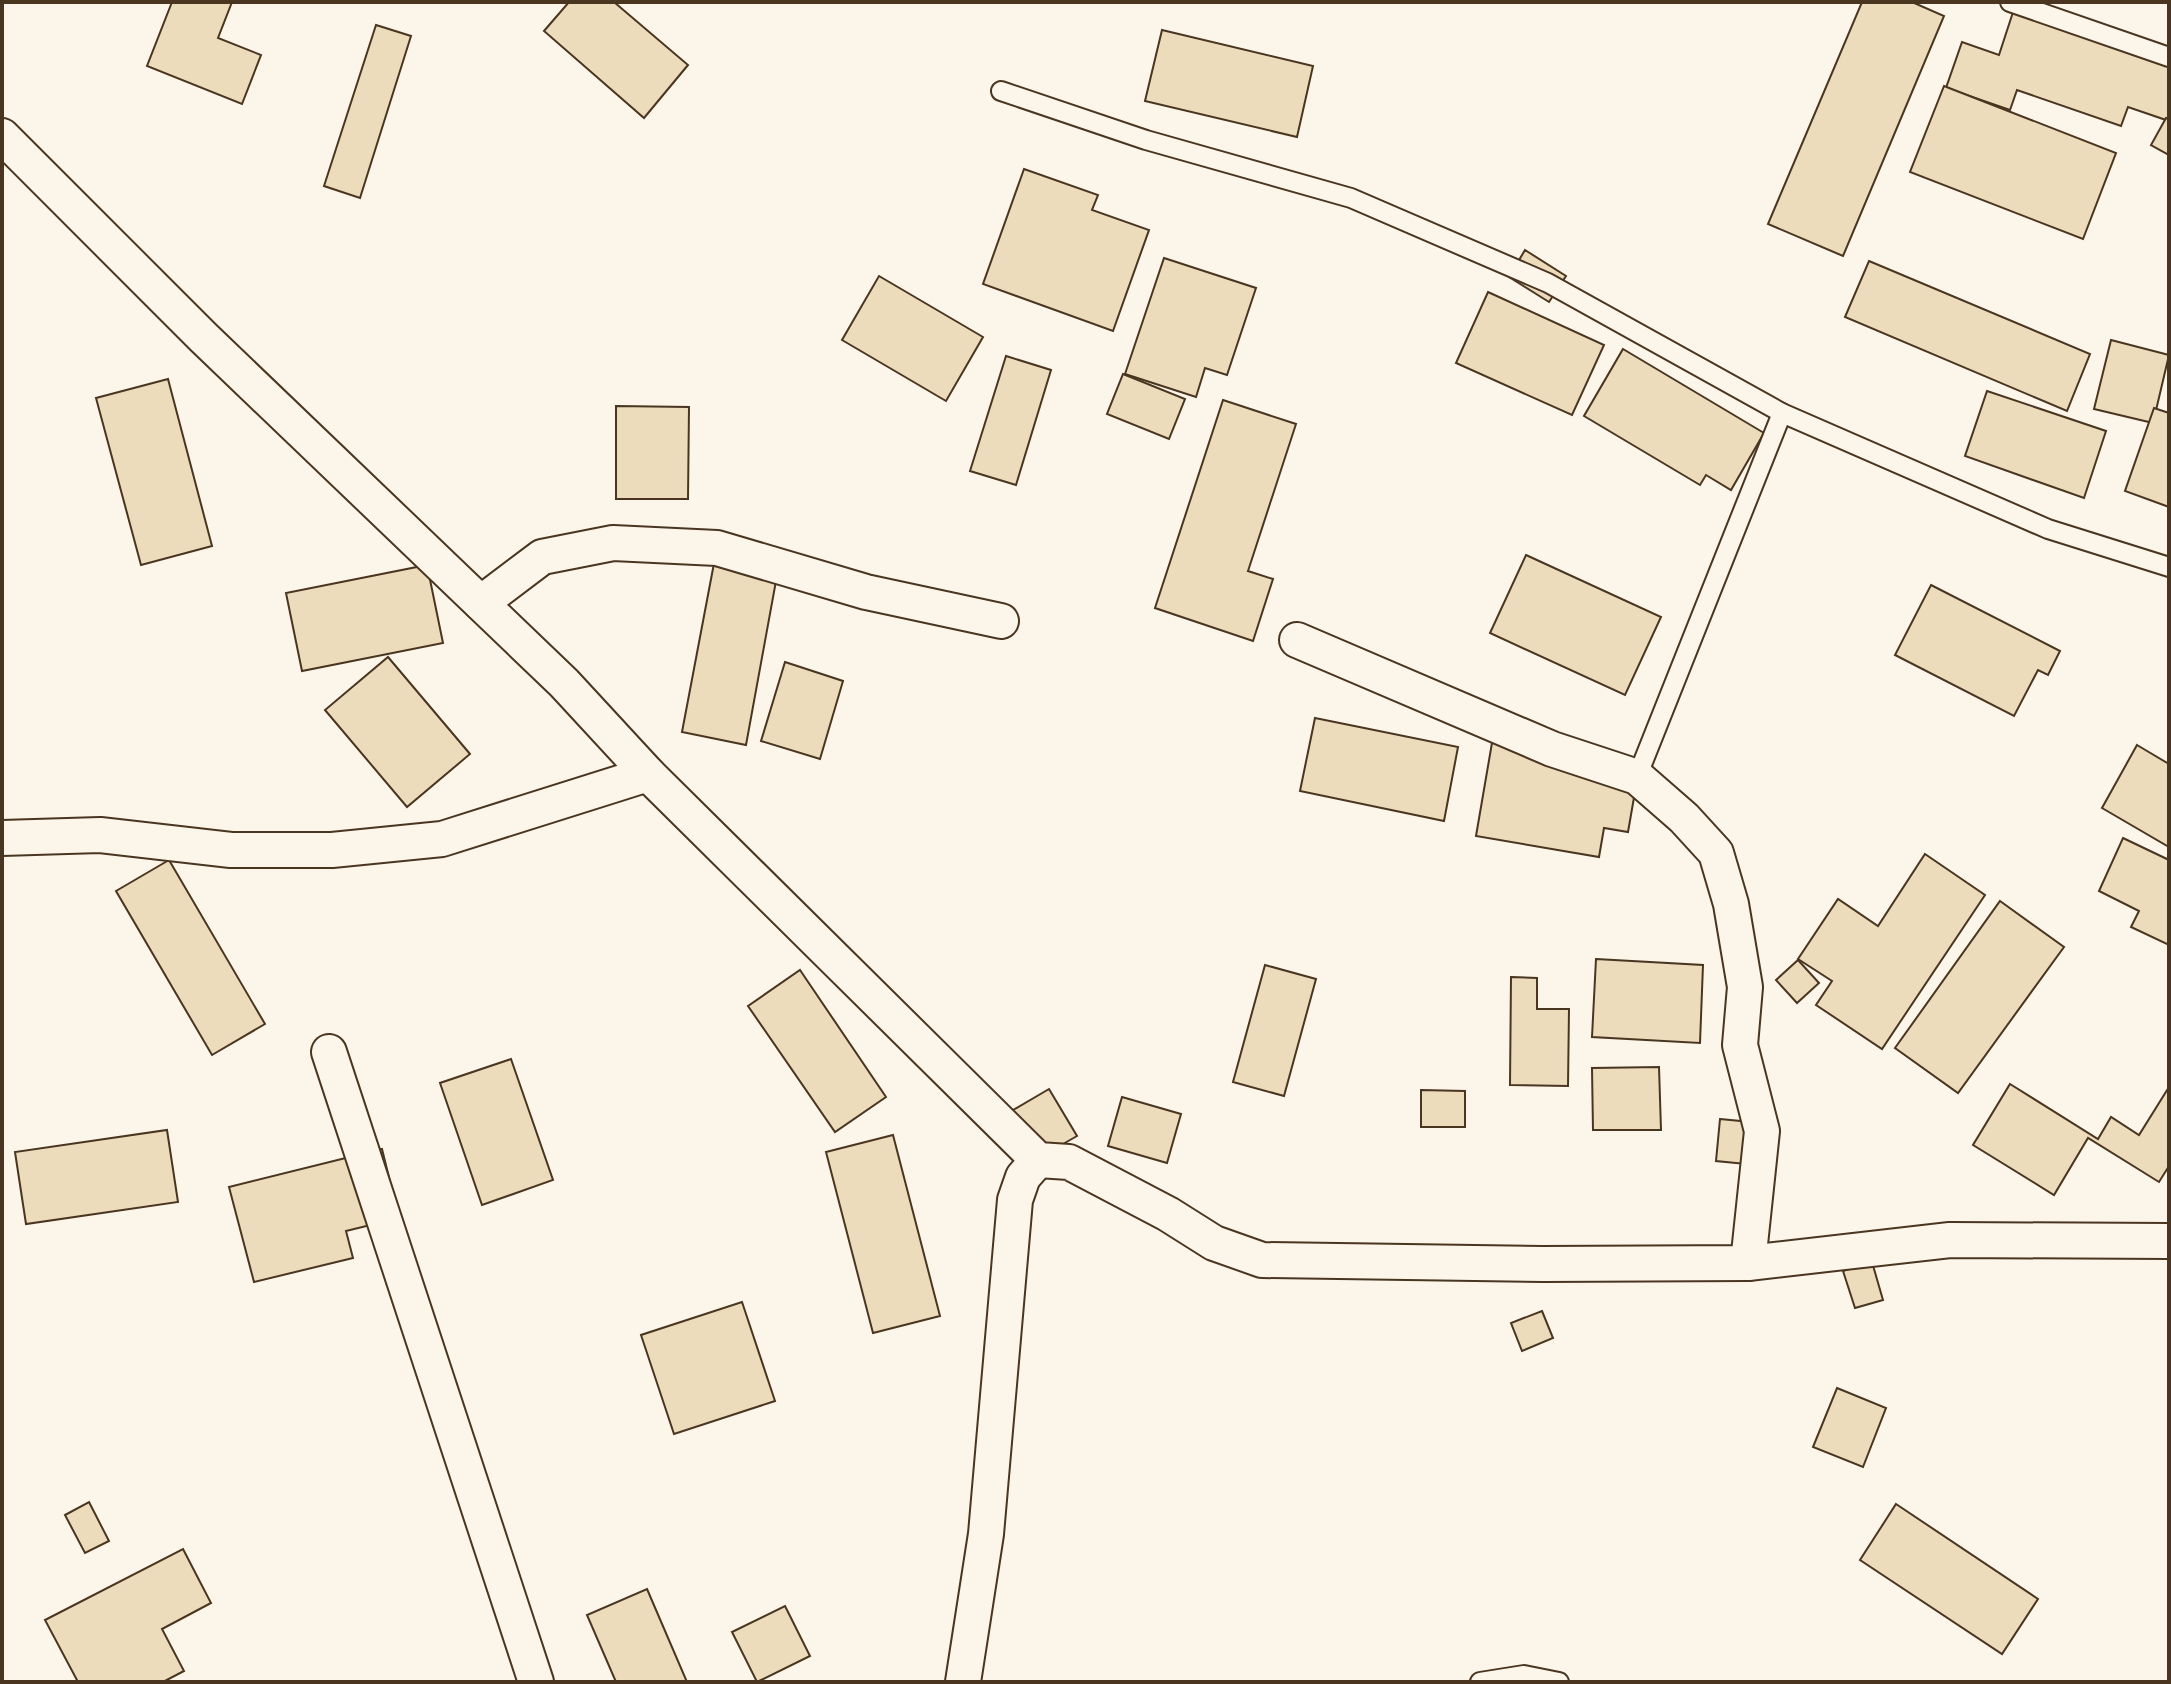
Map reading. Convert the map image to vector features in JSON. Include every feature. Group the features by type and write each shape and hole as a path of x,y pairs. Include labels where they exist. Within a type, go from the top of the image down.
{"street":[{"path":"2,136 204,338 564,683 648,774 1038,1160 1069,1162 1168,1214 1214,1243 1262,1260 1748,1263 1950,1240 2169,1241"},
{"path":"481,603 542,557 613,543 717,548 866,592 1001,621"},
{"path":"1297,640 1552,749 1637,777 1684,818 1716,853 1731,904 1745,987 1740,1045 1762,1131 1748,1263"},
{"path":"2,838 100,835 231,850 332,850 442,839 648,774"},
{"path":"329,1052 536,1682"},
{"path":"963,1682 986,1534 1015,1200 1023,1177 1038,1160"}],"lane":[{"path":"2010,2 2169,57"},
{"path":"1001,91 1146,140 1351,198 1548,283 1782,413 2048,529 2169,567"},
{"path":"1637,777 1782,413"},
{"path":"1480,1682 1524,1675 1559,1682"}],"building":[{"path":"172,2 232,2 218,38 261,55 242,104 147,66"},
{"path":"569,2 614,2 688,65 644,118 544,31"},
{"path":"1862,2 1912,2 1944,16 1843,256 1768,224"},
{"path":"2015,6 2169,59 2169,121 2128,107 2121,126 2017,90 2010,110 1946,88 1962,42 1999,55"},
{"path":"376,25 411,36 360,198 324,186"},
{"path":"1162,30 1313,66 1297,137 1145,101"},
{"path":"1944,86 2116,153 2083,239 1910,172"},
{"path":"2166,118 2169,119 2169,155 2151,145"},
{"path":"1024,169 1098,195 1092,210 1149,230 1113,331 983,284"},
{"path":"1525,250 1566,276 1549,302 1509,277"},
{"path":"1164,258 1256,288 1227,375 1205,368 1196,397 1125,374"},
{"path":"1869,261 2090,354 2067,411 1845,317"},
{"path":"879,276 983,337 946,401 842,340"},
{"path":"1488,292 1604,345 1572,415 1456,363"},
{"path":"2111,340 2169,355 2153,423 2094,409"},
{"path":"1623,349 1764,433 1731,490 1706,475 1700,485 1584,416"},
{"path":"1006,356 1051,370 1016,485 970,471"},
{"path":"1123,374 1185,399 1169,439 1107,414"},
{"path":"168,379 212,546 141,565 96,398"},
{"path":"1987,391 2106,431 2084,498 1965,456"},
{"path":"1223,400 1296,424 1248,571 1273,579 1253,641 1155,608"},
{"path":"616,406 689,407 688,499 616,499"},
{"path":"2154,408 2169,413 2169,507 2125,491"},
{"path":"1526,555 1661,617 1625,695 1490,633"},
{"path":"715,558 778,570 746,745 682,732"},
{"path":"427,565 443,643 302,671 286,593"},
{"path":"1931,585 2060,651 2048,675 2038,670 2014,716 1895,655"},
{"path":"388,657 470,754 407,807 325,710"},
{"path":"785,662 843,681 820,759 761,741"},
{"path":"1315,718 1458,747 1444,821 1300,791"},
{"path":"1493,737 1640,763 1628,832 1604,828 1599,857 1476,836"},
{"path":"2137,745 2169,764 2169,847 2102,808"},
{"path":"2123,838 2169,860 2169,945 2131,927 2139,911 2099,891"},
{"path":"1925,854 1985,895 1882,1049 1816,1005 1832,981 1798,959 1838,899 1878,926"},
{"path":"169,860 265,1024 212,1055 116,891"},
{"path":"2000,901 2064,947 1958,1093 1895,1048"},
{"path":"1596,959 1703,965 1700,1043 1592,1037"},
{"path":"1798,960 1819,983 1797,1003 1776,980"},
{"path":"1265,965 1316,979 1284,1096 1233,1082"},
{"path":"800,970 886,1097 835,1132 748,1006"},
{"path":"1511,977 1537,978 1537,1009 1569,1009 1568,1086 1510,1085"},
{"path":"511,1059 553,1180 482,1205 440,1083"},
{"path":"1659,1067 1661,1130 1593,1130 1592,1068"},
{"path":"2010,1084 2098,1139 2111,1117 2139,1135 2169,1087 2169,1166 2159,1182 2088,1138 2054,1195 1973,1145"},
{"path":"1049,1089 1077,1136 1035,1160 1008,1113"},
{"path":"1421,1090 1465,1091 1465,1127 1421,1127"},
{"path":"1122,1097 1181,1114 1167,1163 1108,1146"},
{"path":"1720,1119 1761,1123 1756,1165 1716,1161"},
{"path":"167,1130 178,1202 26,1224 15,1152"},
{"path":"893,1135 940,1316 873,1333 826,1152"},
{"path":"382,1149 399,1218 346,1231 353,1258 254,1282 229,1187"},
{"path":"1872,1262 1883,1300 1855,1308 1843,1271"},
{"path":"742,1302 775,1401 674,1434 641,1335"},
{"path":"1542,1311 1553,1338 1522,1351 1511,1323"},
{"path":"1837,1388 1886,1408 1863,1467 1813,1447"},
{"path":"89,1502 109,1541 85,1553 65,1515"},
{"path":"1896,1504 2038,1599 2002,1654 1860,1560"},
{"path":"183,1549 211,1603 162,1629 184,1671 163,1682 78,1682 45,1620"},
{"path":"647,1589 687,1682 616,1682 587,1615"},
{"path":"785,1606 810,1656 757,1682 732,1632"}]}
